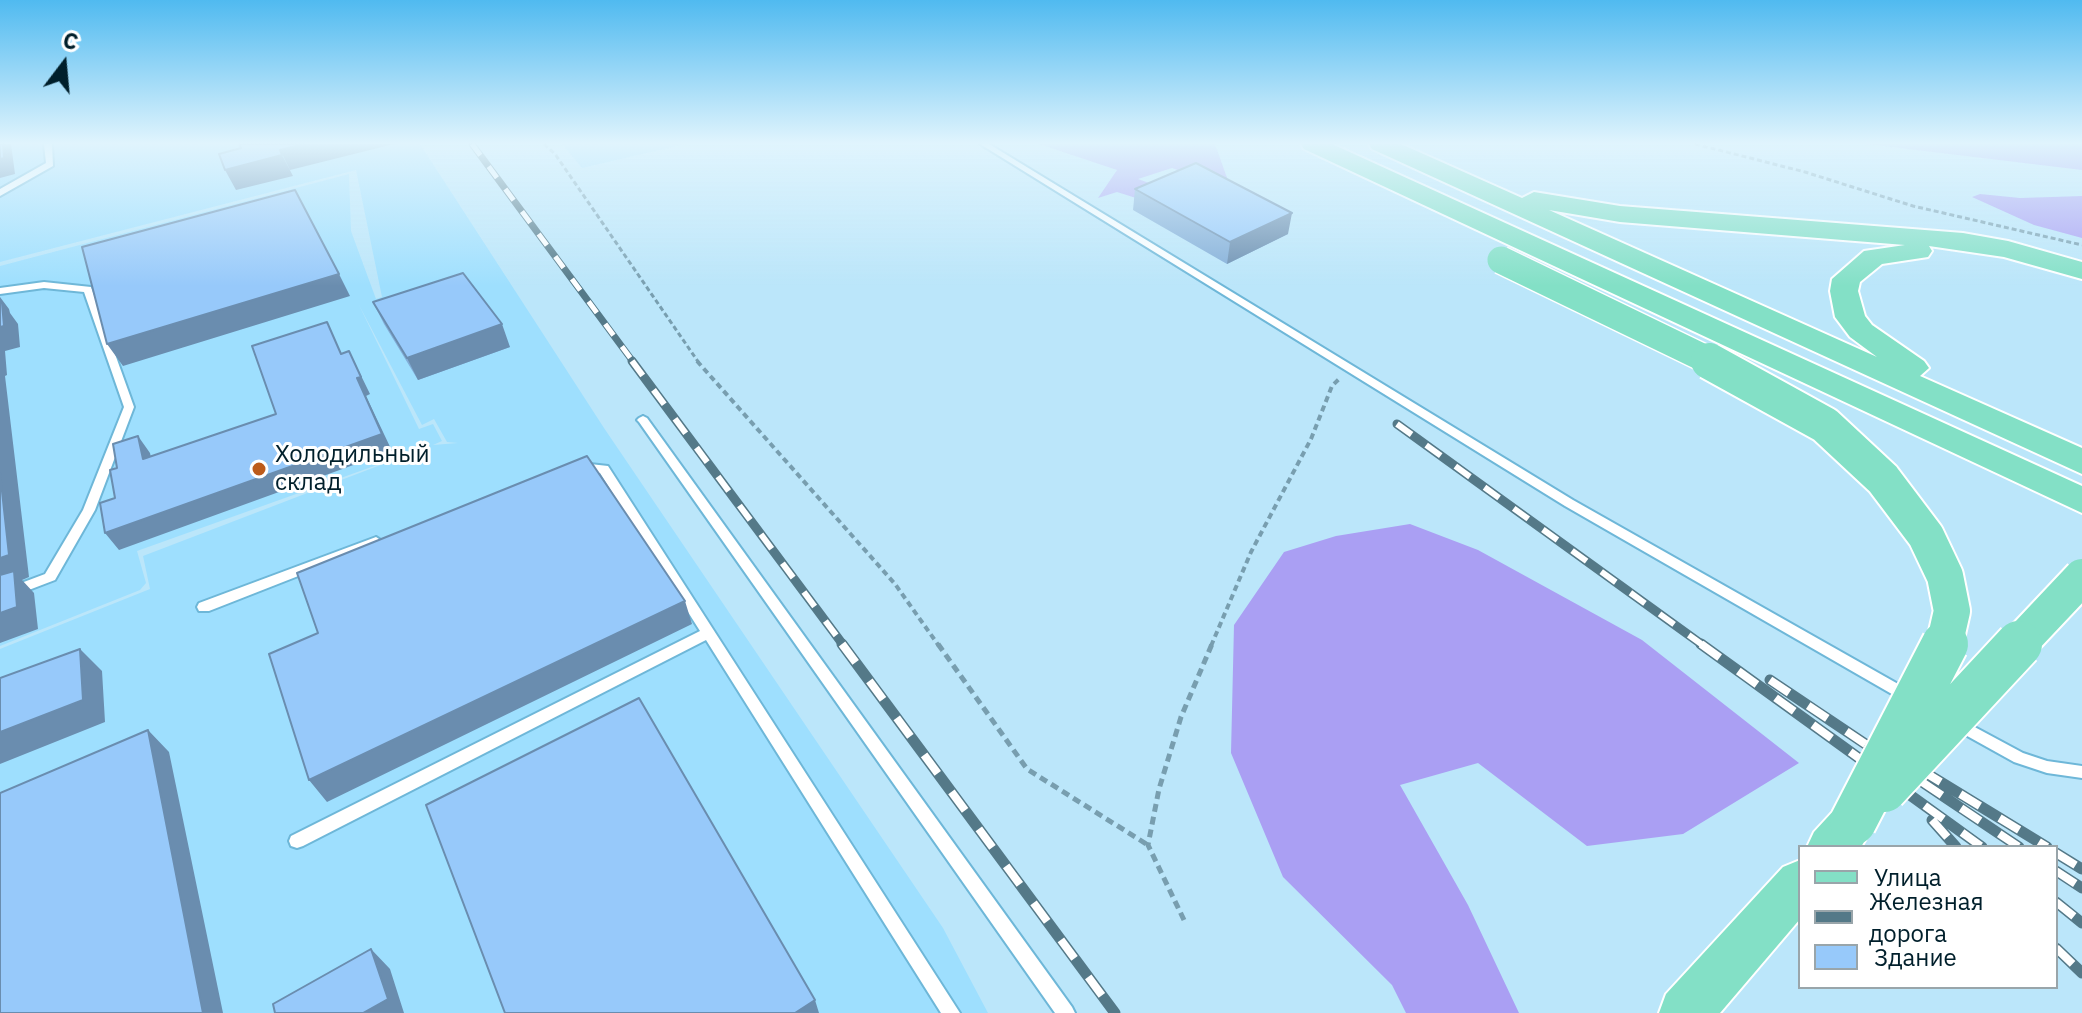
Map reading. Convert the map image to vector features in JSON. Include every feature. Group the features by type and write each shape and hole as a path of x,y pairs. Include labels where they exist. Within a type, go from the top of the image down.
{"main road":[{"path":"1380,191 1423,220 1722,367 1825,425 1883,479 1926,536 1945,576 1952,611 1945,645 1842,835"},
{"path":"1415,191 2082,501"},
{"path":"1487,191 2082,462"},
{"path":"1506,191 1544,203 1620,214 1963,241 2008,249 2082,272"},
{"path":"2082,272 1948,250 1899,252 1874,257 1859,266 1846,279 1844,291 1850,317 1861,331 1900,359 1946,389 2082,453"},
{"path":"1842,835 2082,577"},
{"path":"1685,1013 1798,885"}],"lane":[{"path":"1061,191 1569,503 1924,705"},
{"path":"0,291 44,285 88,289 129,407 89,510 50,577 0,596"},
{"path":"643,420 1066,1013"},
{"path":"572,466 604,469 951,1013"},
{"path":"204,607 395,534"},
{"path":"297,841 709,633"},
{"path":"1937,713 2019,758 2047,767 2082,772"}],"path":[{"path":"580,191 690,353 895,584 1027,769 1148,845 1184,920"},
{"path":"1866,191 1913,206 2082,245"},
{"path":"1148,845 1159,789 1181,717 1251,552 1311,439 1332,386 1350,368"}],"shaded area":[{"path":"0,191 274,191 0,262"},
{"path":"283,191 350,191 351,231 376,299 382,297 360,191 451,191 604,428 943,928 988,1013 0,1013 0,649 150,589 143,556 430,446 137,551 146,583 140,590 0,646 0,266","holes":["359,305 422,425 434,419 447,442 458,443 433,445 442,441 433,424 419,429"]},
{"path":"1103,191 1142,191 1136,198 1117,192 1098,198"},
{"path":"1980,194 2020,198 2082,196 2082,238 2034,225 1972,197"},
{"path":"1410,524 1478,550 1642,640 1799,763 1683,834 1587,846 1478,763 1400,785 1468,905 1519,1013 1406,1013 1392,985 1283,877 1231,753 1234,625 1284,552 1336,536"}],"building":[{"path":"296,191 339,274 107,344 82,247"},
{"path":"1139,191 1250,191 1292,213 1230,242"},
{"path":"463,273 502,324 407,358 373,302"},
{"path":"0,303 4,326 0,327"},
{"path":"327,322 341,354 349,351 361,377 357,378 382,434 105,533 100,503 115,498 110,470 117,468 113,444 138,436 143,459 276,414 252,346"},
{"path":"587,456 685,601 309,780 269,654 318,633 297,573"},
{"path":"0,473 9,555 0,558"},
{"path":"14,571 17,607 0,613 0,575"},
{"path":"80,649 83,700 0,732 0,678"},
{"path":"639,698 815,1000 795,1013 505,1013 426,805"},
{"path":"148,730 203,1013 0,1013 0,793"},
{"path":"371,949 388,999 363,1013 275,1013 273,1004"}],"railway":[{"path":"507,191 634,363"},
{"path":"632,361 844,646"},
{"path":"1397,424 1704,646"},
{"path":"842,644 1115,1013"},
{"path":"1701,644 1979,845"},
{"path":"1770,680 2016,845"},
{"path":"1921,770 2044,845"},
{"path":"1932,820 1954,845"},
{"path":"2058,854 2082,869"},
{"path":"2058,872 2082,888"},
{"path":"2058,904 2082,923"},
{"path":"2058,950 2082,973"}],"place":[{"name":"Холодильный склад","path":"259,469"}]}
